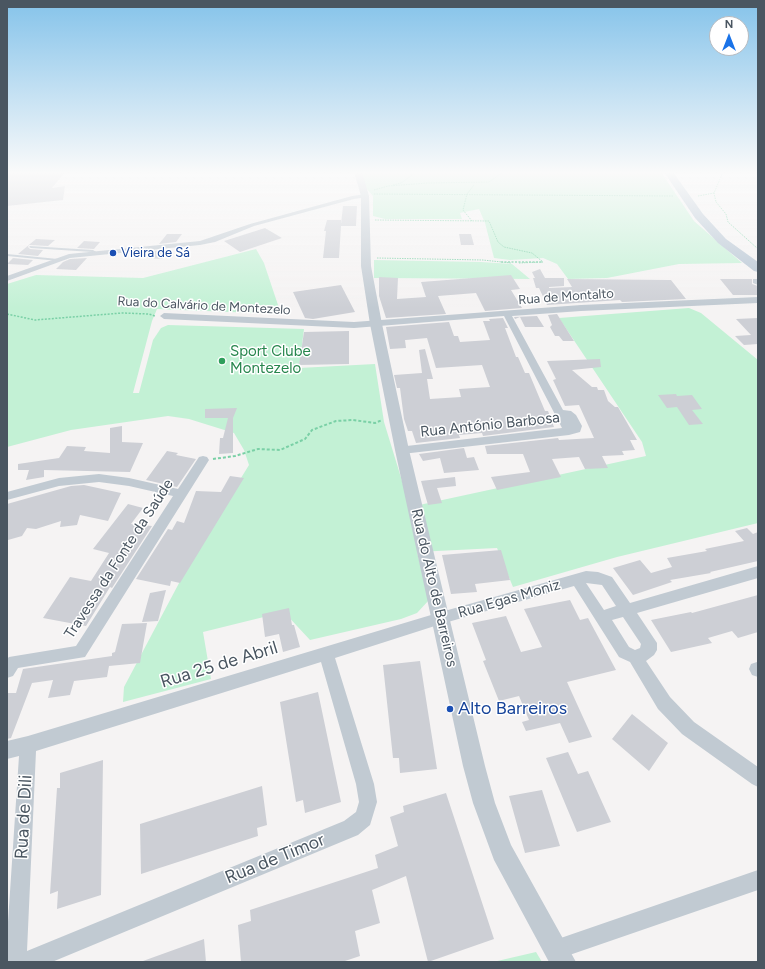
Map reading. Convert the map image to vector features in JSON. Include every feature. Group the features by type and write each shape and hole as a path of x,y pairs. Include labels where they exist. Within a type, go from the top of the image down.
{"main road":[{"path":"700,217 722,241 758,268"}],"street":[{"path":"7,279 11,276 69,256 200,243 221,237 252,224 278,217"},
{"name":"Rua do Alto de Barreiros","path":"366,220 366,259 376,324 402,450 474,766 484,803 502,852 559,956"},
{"name":"Rua de Montalto","path":"376,324 581,308 758,300"},
{"name":"Rua António Barbosa","path":"402,450 569,432 576,429 571,415 567,413 559,413 506,314"},
{"name":"Rua do Calvário de Montezelo","path":"164,316 313,324 376,324"},
{"name":"Travessa da Fonte da Saúde","path":"7,671 14,662 80,652 203,460"},
{"path":"7,496 59,482 99,478 129,482 182,494"},
{"path":"601,617 758,572"},
{"name":"Rua Egas Moniz","path":"441,618 586,577 598,578 607,581 649,643 649,650 645,654 635,657 624,652 577,580"},
{"name":"Rua 25 de Abril","path":"7,750 28,745 441,618"},
{"name":"Rua de Timor","path":"27,962 351,828 363,818 368,802 365,784 326,653"},
{"path":"635,657 664,704 688,728 758,778"},
{"name":"Rua de Dili","path":"16,962 28,745"},
{"path":"559,956 758,880"}],"lane":[{"path":"30,247 93,250 96,253"},
{"path":"7,255 58,260"}],"path":[{"path":"469,217 472,221"},
{"path":"727,217 728,222 758,249"},
{"path":"366,220 489,221 498,242 504,247 532,253 543,262 513,263 483,260 366,259"},
{"name":"Rua do Calvário de Montezelo","path":"7,314 34,320 122,313 149,314 157,317 164,316"},
{"path":"203,460 235,456 258,448 280,450 305,439 312,430 336,422 353,420 375,423 395,417"}],"green space":[{"path":"378,217 461,217 462,219 385,219"},
{"path":"483,217 691,217 742,263 679,264 607,278 568,279 557,264 543,258 510,260 494,258"},
{"path":"256,249 264,263 281,314 157,309 152,321 133,393 139,393 153,340 161,328 168,325 304,329 299,368 375,364 384,422 410,507 646,456 642,442 559,318 689,308 701,313 758,360 758,523 617,557 513,587 497,548 417,552 429,600 417,613 401,619 310,640 284,612 203,632 211,679 123,702 124,687 196,551 249,465 244,450 234,433 189,419 168,416 71,430 7,447 7,284 36,275 143,278"},
{"path":"374,260 512,264 530,279 374,278"},
{"path":"536,952 542,962 493,962"}],"building":[{"path":"342,217 356,217 356,226 341,226 339,258 323,258 326,231 324,231 327,220 341,220 341,224"},
{"path":"265,228 282,238 240,252 224,241"},
{"path":"167,234 182,234 176,242 159,244"},
{"path":"459,234 471,234 474,245 461,245"},
{"path":"36,239 55,240 48,246 29,245 28,247 30,249 43,250 38,256 18,254"},
{"path":"84,241 100,242 94,249 77,248"},
{"path":"170,250 162,259 147,258 152,251"},
{"path":"13,258 33,260 28,265 7,264"},
{"path":"87,258 76,270 56,269 63,262 70,259"},
{"path":"540,269 545,278 564,278 564,286 549,288 572,287 567,279 671,280 686,299 622,302 620,300 547,305 539,288 536,288 533,278 535,278 532,272"},
{"path":"511,275 520,289 511,290 522,308 485,311 476,293 438,296 446,314 386,318 379,296 379,277 398,278 397,299 426,297 421,282"},
{"path":"720,279 752,279 752,284 758,286 758,295 733,295"},
{"path":"341,285 355,312 313,319 305,318 293,292"},
{"path":"557,314 574,341 563,341 559,336 555,336 550,327 552,325 548,315"},
{"path":"537,316 544,327 525,327 520,317 515,319 514,317"},
{"path":"503,318 508,328 505,328 516,357 518,357 525,373 529,373 545,411 548,411 554,427 483,436 482,433 459,435 460,438 416,443 412,431 408,431 404,419 400,388 397,388 394,375 422,373 419,350 425,349 433,379 427,379 430,399 461,397 459,389 490,387 482,365 436,368 427,338 405,340 406,348 390,349 386,327 449,322 454,336 458,336 460,342 490,340 483,321"},
{"path":"758,318 758,344 744,345 735,336 751,335 736,319"},
{"path":"349,331 349,364 299,365 304,332"},
{"path":"600,359 601,367 572,370 592,387 597,387 598,390 604,390 608,401 615,407 618,407 637,440 630,440 635,450 622,451 624,455 602,456 608,468 585,469 579,457 552,459 561,477 497,490 491,477 530,472 523,454 487,454 485,446 558,438 559,440 594,438 579,405 565,406 553,380 556,379 547,361"},
{"path":"676,394 677,396 692,395 702,409 692,410 703,424 689,425 677,407 667,408 658,395"},
{"path":"237,408 233,418 233,453 219,454 220,438 223,438 228,418 205,418 205,409"},
{"path":"122,426 122,442 143,443 130,472 44,470 44,477 26,480 29,470 18,470 18,464 59,458 67,446 86,447 84,451 110,453 110,428"},
{"path":"464,448 467,458 474,457 479,470 444,473 440,458 423,461 419,454"},
{"path":"167,451 178,453 176,455 196,459 177,487 146,480"},
{"path":"230,476 244,478 180,583 171,581 170,586 136,579 168,529 172,530 177,521 184,523 196,491 221,492"},
{"path":"455,477 456,486 437,488 442,503 428,505 421,481"},
{"path":"84,485 121,493 108,521 80,515 77,525 60,527 61,521 36,529 27,528 22,536 8,540 7,504 71,486"},
{"path":"128,504 143,508 131,524 152,526 112,588 110,587 86,626 43,618 70,577 91,581 109,553 93,549"},
{"path":"747,528 753,534 758,532 758,561 710,572 711,573 670,580 672,582 633,595 613,568 640,560 651,573 672,567 667,558 707,551 705,549 744,541 735,531"},
{"path":"501,550 510,580 475,584 477,592 451,594 442,555"},
{"path":"166,590 158,621 142,622 150,593"},
{"path":"758,595 758,632 738,638 732,631 708,638 712,643 671,652 651,620 692,613"},
{"path":"570,600 580,620 588,618 616,670 567,682 592,737 569,743 560,723 526,731 522,722 529,720 519,696 499,701 483,661 486,660 472,623 506,616 521,652 542,647 524,609"},
{"path":"289,608 292,625 294,625 300,647 283,652 279,634 265,637 262,614"},
{"path":"147,623 140,663 109,666 107,677 74,681 70,695 48,698 53,680 32,683 11,738 7,739 7,693 16,693 23,669 112,656 112,653 115,652 122,624"},
{"path":"420,661 437,769 400,773 399,758 393,758 383,665"},
{"path":"318,692 341,802 305,813 303,800 296,802 280,702"},
{"path":"632,714 668,743 649,771 612,739"},
{"path":"568,752 578,774 588,771 611,822 577,832 546,758"},
{"path":"103,760 101,895 57,909 58,891 50,894 57,788 60,788 60,773"},
{"path":"262,786 267,825 257,828 258,836 141,874 140,824"},
{"path":"542,790 560,846 525,853 509,796"},
{"path":"446,793 494,939 428,962 406,876 372,890 380,923 355,931 360,956 342,962 241,962 238,925 251,921 250,910 378,868 375,855 398,846 390,817 404,812 403,806"},
{"path":"204,939 206,962 143,962 143,961"}],"place":[{"name":"Vieira de Sá","path":"113,253"},
{"name":"Sport Clube Montezelo","path":"222,361"},
{"name":"Alto Barreiros","path":"450,709"}]}
